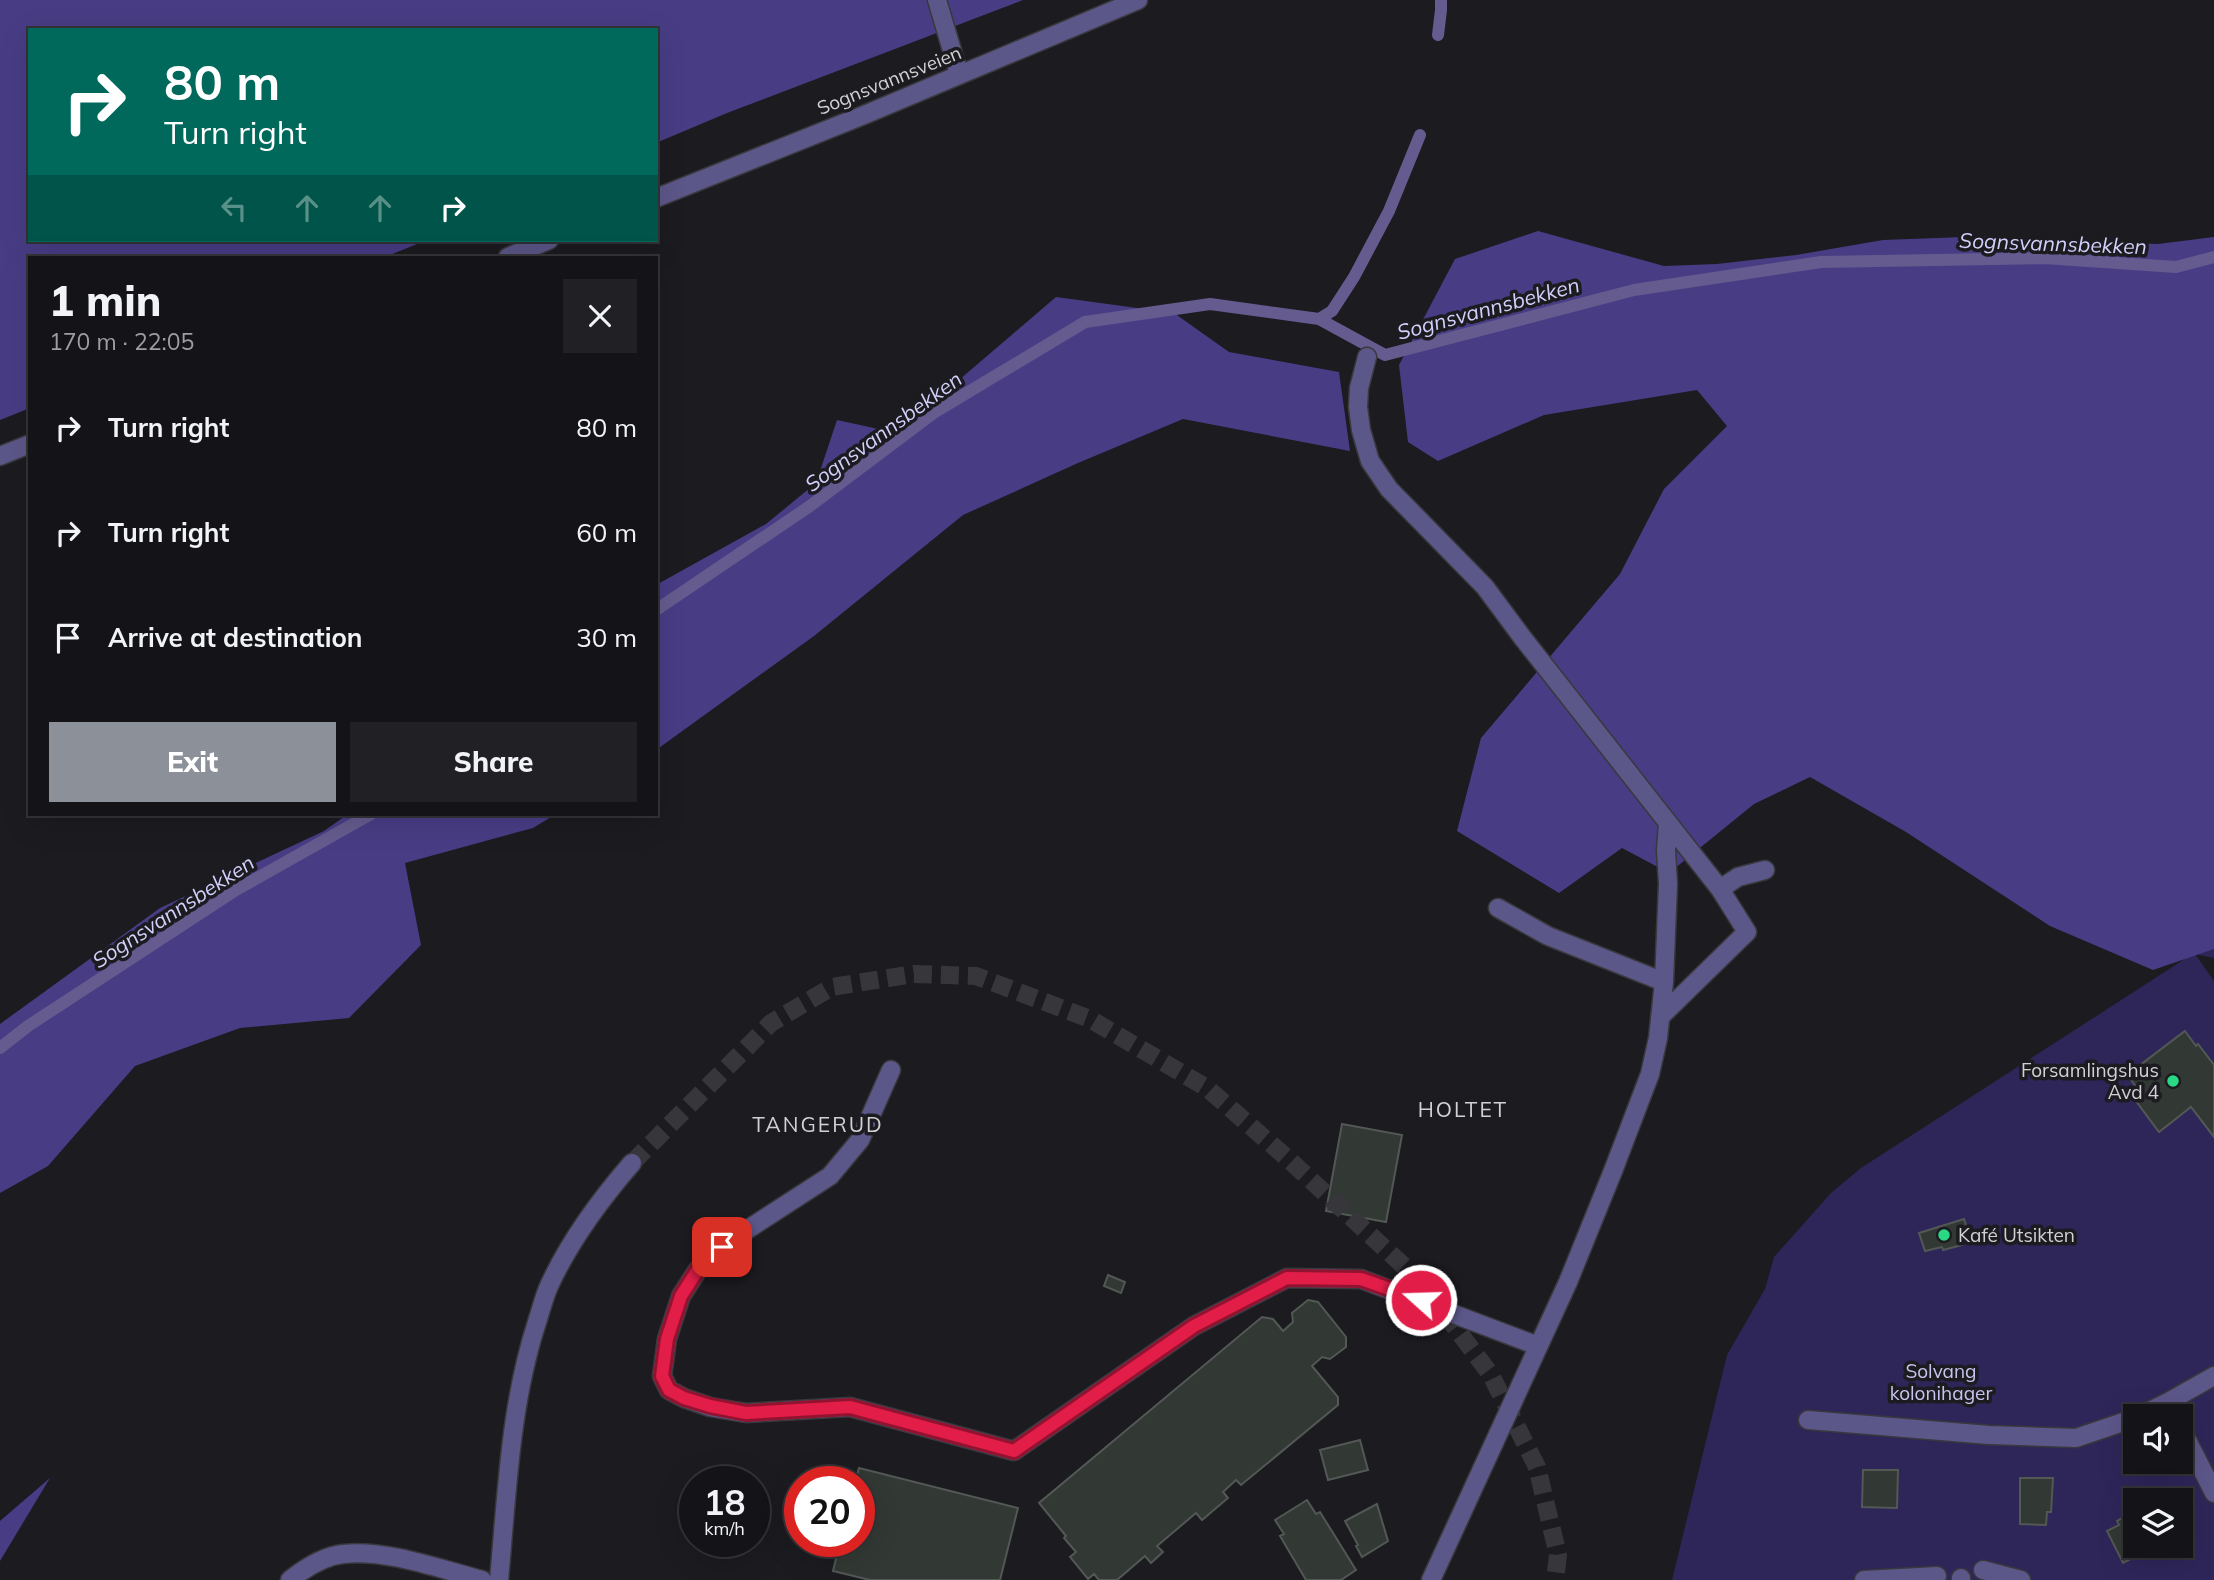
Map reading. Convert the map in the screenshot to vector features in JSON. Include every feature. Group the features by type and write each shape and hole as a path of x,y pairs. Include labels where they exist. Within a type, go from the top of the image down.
{"street":[{"path":"936,0 959,74"},
{"name":"Sognsvannsveien","path":"658,197 1138,0"},
{"path":"510,256 544,242"},
{"path":"1367,356 1359,388 1358,407 1370,461 1389,489 1485,587 1720,889 1747,932 1660,1017"},
{"path":"0,456 28,445"},
{"path":"1432,1580 1569,1282 1650,1074 1664,982 1668,824"},
{"path":"1720,889 1738,877 1765,870"},
{"path":"1498,908 1548,936 1664,982"},
{"path":"891,1070 860,1140 830,1176 722,1247 697,1271 681,1296 667,1339 662,1376 669,1390 710,1406 746,1413 850,1407 1014,1451 1194,1326 1287,1278 1361,1279 1538,1346"},
{"path":"499,1580 513,1433 524,1360 548,1288 574,1238 602,1198 632,1163"},
{"path":"2178,1404 2214,1376"},
{"path":"1808,1420 1989,1435 2076,1438 2123,1422"},
{"path":"2193,1452 2214,1493"},
{"path":"290,1580 319,1561 341,1554 374,1553 482,1580"},
{"path":"1983,1570 2021,1580"},
{"path":"1864,1580 1937,1576"}],"green space":[{"name":"Solvang kolonihager","path":"2214,948 2214,958 2195,954 2214,981 2214,1580 1672,1580 1727,1355 1765,1289 1774,1257 1831,1193 1861,1168 2194,953"}],"shaded area":[{"path":"0,0 1023,0 727,113 658,142 658,28 28,28 28,242 422,242 387,256 28,256 28,409 0,420"},
{"path":"1538,231 1664,266 1717,264 1796,255 1883,240 1991,236 2158,244 2214,237 2214,949 2153,970 2050,926 1906,832 1810,777 1754,804 1669,873 1622,848 1559,893 1457,831 1481,738 1620,574 1664,489 1727,426 1697,390 1544,415 1438,461 1408,442 1399,365 1455,259"},
{"path":"1056,297 1174,313 1229,352 1339,372 1350,451 1183,419 1078,463 963,515 814,636 658,749 658,584 766,524 816,483 837,420 897,433"},
{"path":"345,816 553,816 533,828 405,863 421,945 349,1018 240,1028 135,1066 48,1166 0,1193 0,1024 160,908 324,831"},
{"path":"50,1478 0,1561 0,1521"}],"building":[{"name":"Forsamlingshus Avd 4","path":"2185,1031 2214,1065 2214,1137 2191,1107 2159,1132 2130,1093 2137,1088 2127,1075"},
{"path":"1342,1124 1402,1135 1386,1222 1326,1211"},
{"name":"Kafé Utsikten","path":"1964,1219 1970,1236 1960,1239 1962,1245 1925,1251 1919,1233"},
{"path":"1108,1275 1125,1282 1121,1293 1104,1286"},
{"path":"1308,1300 1318,1302 1346,1337 1346,1347 1330,1359 1322,1357 1312,1366 1338,1397 1338,1405 1241,1485 1236,1480 1223,1492 1228,1498 1202,1520 1196,1513 1157,1546 1163,1552 1151,1563 1145,1556 1117,1580 1099,1580 1094,1574 1088,1579 1070,1557 1076,1552 1064,1538 1066,1536 1039,1503 1262,1317 1273,1319 1283,1331 1293,1322 1292,1313"},
{"path":"1360,1440 1368,1470 1328,1480 1320,1450"},
{"path":"1863,1470 1898,1470 1897,1508 1862,1507"},
{"path":"875,1472 1018,1508 1000,1580 870,1580 833,1571 836,1557 875,1557"},
{"path":"2020,1478 2053,1478 2051,1512 2047,1512 2046,1525 2020,1524"},
{"path":"1307,1500 1316,1514 1320,1512 1356,1570 1341,1580 1306,1580 1280,1536 1284,1534 1275,1520"},
{"path":"1377,1504 1388,1541 1362,1557 1345,1521"},
{"path":"2123,1518 2123,1558 2133,1558 2123,1563 2107,1531 2119,1525 2117,1521"}],"waterway":[{"path":"1438,35 1441,0"},
{"path":"1319,319 1332,311 1354,277 1389,211 1420,135"},
{"name":"Sognsvannsbekken","path":"658,609 810,506 935,412 1085,322 1210,304 1319,319 1385,355 1634,290 1821,262 2044,258 2176,267 2214,257"},
{"name":"Sognsvannsbekken","path":"0,1048 28,1026 236,890 367,816"}],"tunnel":[{"path":"632,1163 771,1023 832,987 914,974 976,976 1090,1019 1207,1088 1421,1282 1491,1375 1537,1467 1558,1555 1555,1580"}],"place":[{"name":"Forsamlingshus Avd 4","path":"2173,1081"},
{"name":"Kafé Utsikten","path":"1944,1235"}],"district":[{"name":"HOLTET","path":"1463,1109"},
{"name":"TANGERUD","path":"818,1124"}],"route":[{"path":"722,1247 697,1271 681,1296 667,1339 662,1376 669,1390 710,1406 746,1413 850,1407 1014,1451 1194,1326 1287,1278 1361,1279 1421,1300"}]}
